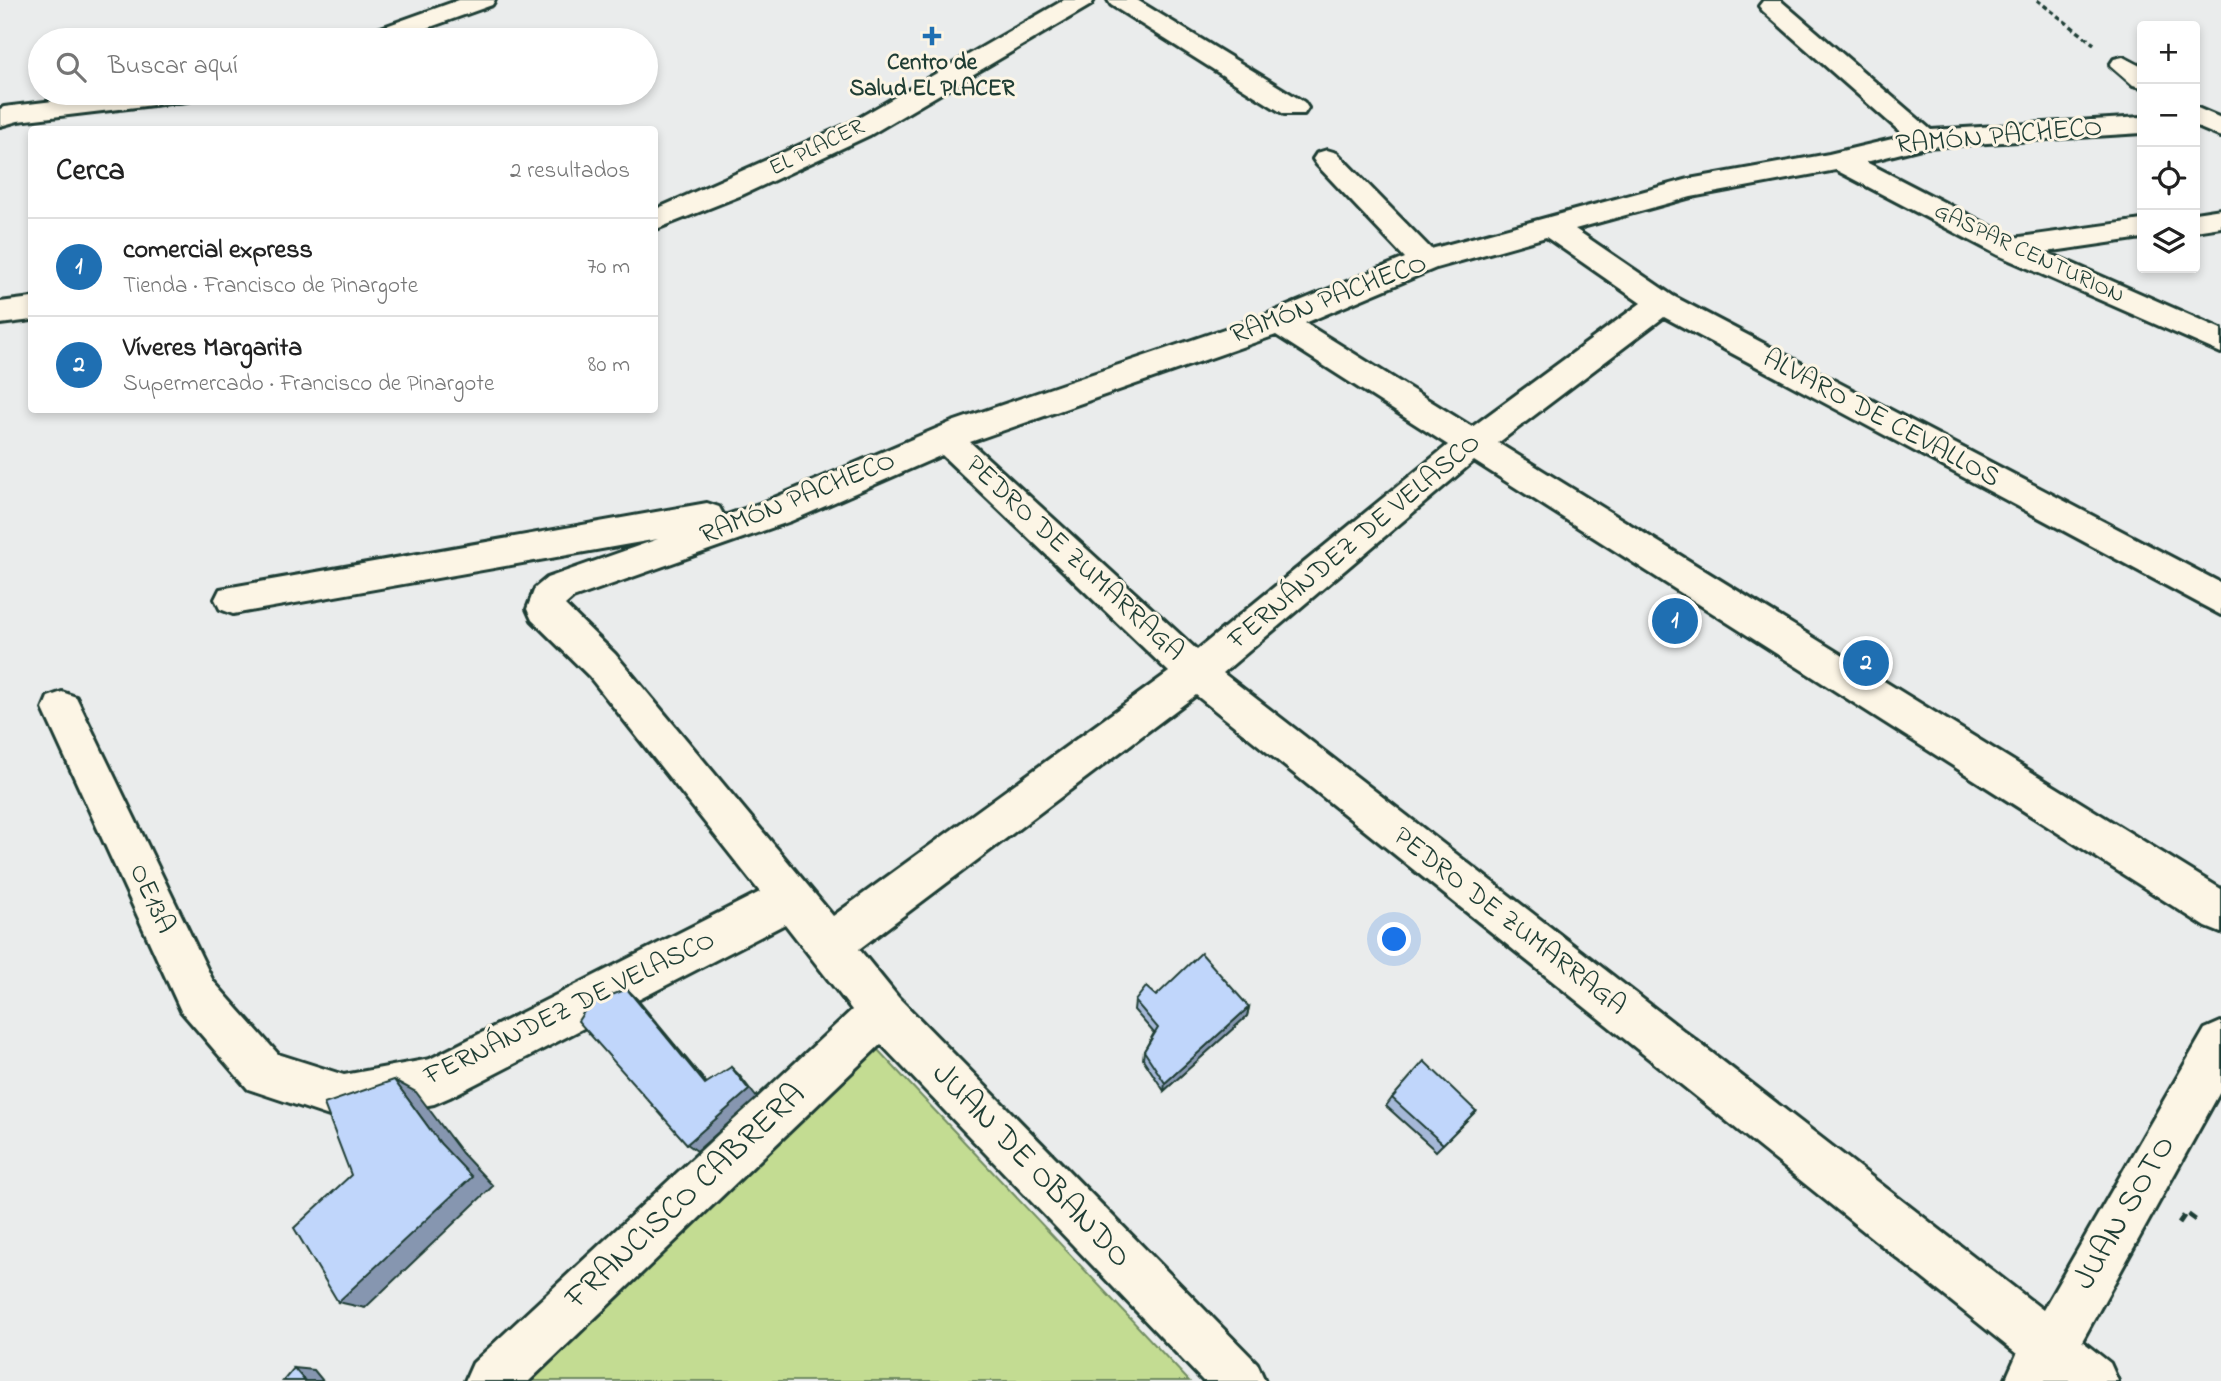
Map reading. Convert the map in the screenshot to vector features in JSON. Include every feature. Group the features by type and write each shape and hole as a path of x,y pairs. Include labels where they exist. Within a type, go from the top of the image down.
{"street":[{"path":"404,28 483,0"},
{"name":"EL PLACER","path":"658,219 732,190 860,128 1082,0"},
{"path":"1120,0 1294,108"},
{"path":"1772,6 1925,139"},
{"path":"0,118 14,113 83,105"},
{"name":"RAMÓN PACHECO","path":"788,898 602,666 545,609 548,598 560,588 779,511 948,438 1279,323 1425,261 1689,188 1839,160 1925,139 2137,125"},
{"path":"1327,159 1425,261"},
{"name":"GASPAR CENTURION","path":"1839,160 2009,248 2221,342"},
{"path":"2200,221 2221,218"},
{"name":"ALVARO DE CEVALLOS","path":"1550,226 1662,303 2221,600"},
{"path":"2009,248 2137,230"},
{"name":"FERNÁNDEZ DE VELASCO","path":"829,945 1196,673 1472,444 1662,303"},
{"path":"0,313 28,310"},
{"path":"1279,323 2221,913"},
{"name":"PEDRO DE ZUMARRAGA","path":"948,438 956,449 1196,673 2039,1365 2092,1381"},
{"path":"233,599 721,515 779,511"},
{"name":"OE13A","path":"62,709 197,996 264,1073"},
{"path":"788,898 829,945"},
{"name":"FERNÁNDEZ DE VELASCO","path":"264,1073 344,1098 434,1082 759,916 788,898"},
{"name":"JUAN DE OBANDO","path":"829,945 881,1013 1239,1381"},
{"name":"FRANCISCO CABRERA","path":"491,1381 881,1013"},
{"name":"JUAN SOTO","path":"2039,1365 2221,1045"}],"path":[{"path":"2037,0 2132,72"},
{"path":"2171,1236 2186,1213 2198,1222"}],"green space":[{"path":"877,1049 1189,1381 530,1381"}],"building":[{"path":"1201,953 1249,1007 1165,1083 1144,1051 1158,1028 1135,1001 1146,987 1156,996"},
{"path":"627,989 705,1084 731,1067 749,1090 687,1144 578,1021 589,1004"},
{"path":"1424,1061 1476,1111 1443,1144 1392,1098"},
{"path":"394,1080 440,1143 472,1177 338,1302 294,1228 351,1175 324,1104"},
{"path":"294,1368 305,1381 283,1381"}],"place":[{"name":"Centro de Salud EL PLACER","path":"932,36"},
{"name":"comercial express","path":"1675,621"},
{"name":"Víveres Margarita","path":"1866,663"}]}
